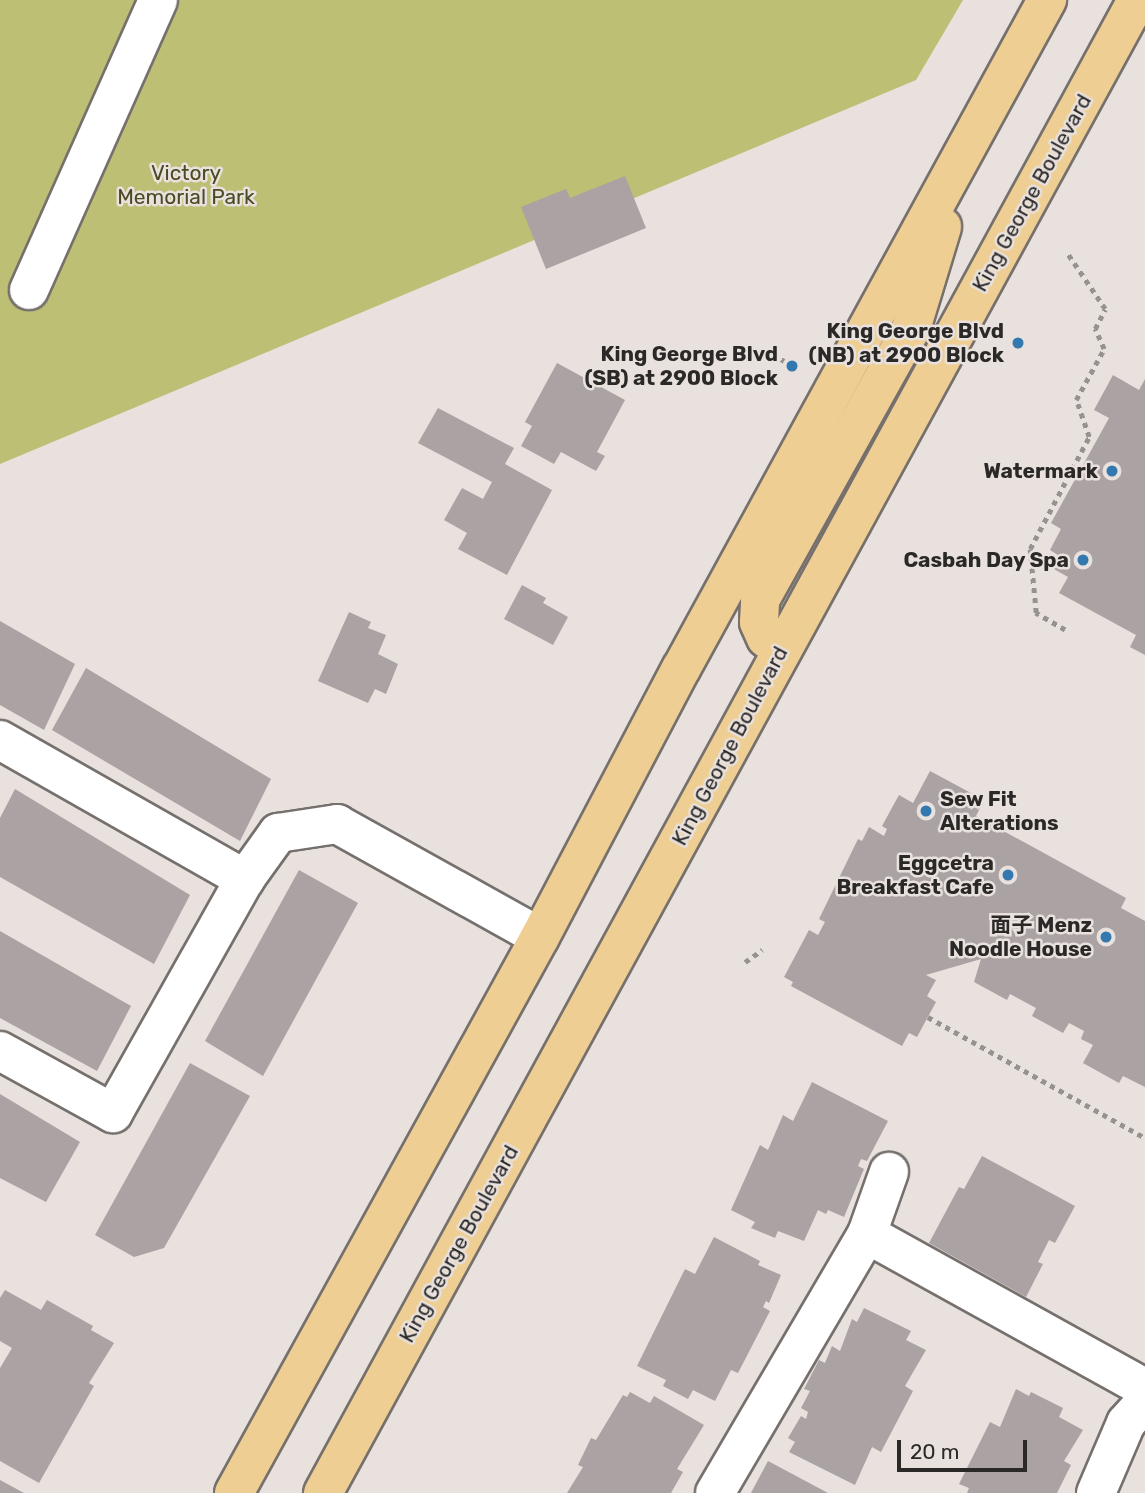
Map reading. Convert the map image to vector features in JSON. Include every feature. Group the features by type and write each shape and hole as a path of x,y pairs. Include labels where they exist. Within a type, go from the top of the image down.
{"main road":[{"path":"233,1493 540,937 681,669 1048,0"},
{"name":"King George Boulevard","path":"323,1493 1133,5"},
{"path":"781,650 766,638 759,622 760,600 911,329 964,151"}],"lane":[{"path":"29,290 158,0"},
{"path":"0,740 245,879"},
{"path":"0,1051 113,1113 245,879 278,833 337,824 540,937"},
{"path":"715,1493 867,1234 889,1172"},
{"path":"867,1234 1145,1388"},
{"path":"1107,1489 1126,1423 1145,1402"}],"path":[{"path":"1065,630 1036,613 1030,549 1090,438 1076,400 1104,349 1094,329 1105,309 1067,253"},
{"path":"773,354 792,366"},
{"path":"745,962 762,950"},
{"path":"928,1017 1145,1138"}],"green space":[{"name":"Victory Memorial Park","path":"0,0 963,0 916,80 0,464"}],"building":[{"path":"625,176 646,228 546,269 521,207 566,189 570,198"},
{"path":"557,363 625,400 597,452 605,456 596,471 561,452 554,464 521,446 532,426 525,422"},
{"name":"Watermark","path":"1113,375 1139,390 1145,379 1145,655 1130,647 1136,635 1059,593 1068,577 1054,569 1061,557 1050,550 1061,529 1051,523 1109,418 1094,410"},
{"path":"438,408 514,448 505,464 552,490 507,575 458,549 467,533 444,520 462,488 483,499 492,482 418,443"},
{"path":"522,585 546,598 543,603 568,617 553,645 504,619"},
{"path":"349,612 371,622 368,628 386,635 378,654 398,664 386,694 375,689 368,703 318,681"},
{"path":"0,621 75,664 44,730 0,705"},
{"path":"86,668 271,779 240,841 52,730"},
{"path":"930,771 984,800 976,816 1126,898 1121,908 1145,921 1145,1087 1123,1076 1119,1083 1083,1063 1093,1045 1081,1039 1084,1031 1069,1023 1063,1033 1032,1016 1036,1008 1010,994 1007,1000 974,982 981,959 926,975 936,980 927,996 936,1002 917,1037 909,1033 902,1046 791,986 793,982 784,977 809,930 818,935 825,922 819,919 858,839 862,841 869,827 884,836 887,829 882,826 899,795 913,803"},
{"path":"15,789 190,895 154,964 0,877 0,818"},
{"path":"299,870 358,903 263,1076 205,1041"},
{"path":"0,931 131,1006 97,1071 0,1018"},
{"path":"190,1063 250,1096 164,1248 134,1257 95,1235"},
{"path":"812,1082 888,1121 867,1161 861,1159 858,1166 864,1169 844,1217 828,1210 826,1214 818,1210 804,1241 778,1231 775,1238 751,1228 755,1222 731,1210 760,1145 768,1150 783,1115 793,1121"},
{"path":"0,1094 80,1142 46,1202 0,1178"},
{"path":"982,1156 1075,1206 1055,1243 1049,1240 1038,1262 1043,1264 1026,1297 929,1243 959,1187 964,1189"},
{"path":"714,1237 760,1261 758,1265 781,1275 769,1303 766,1301 763,1307 770,1311 738,1373 731,1370 715,1401 693,1390 688,1399 663,1386 666,1380 637,1366 685,1269 695,1274"},
{"path":"5,1290 41,1310 47,1300 93,1326 91,1330 114,1343 89,1383 94,1386 39,1483 0,1461 0,1368 12,1348 0,1341 0,1298"},
{"path":"864,1308 911,1331 906,1340 926,1350 905,1386 913,1391 881,1452 872,1447 855,1485 789,1452 795,1442 788,1438 801,1416 806,1419 808,1412 801,1408 810,1391 804,1389 819,1360 825,1363 832,1346 840,1351 852,1319 857,1322"},
{"path":"1016,1389 1029,1396 1031,1392 1063,1408 1059,1417 1083,1430 1064,1461 1071,1465 1057,1493 967,1493 969,1488 959,1484 990,1422 1000,1427"},
{"path":"630,1392 650,1403 654,1396 704,1425 677,1469 683,1472 671,1493 567,1493 583,1467 578,1465 591,1438 596,1440 623,1395 627,1397"},
{"path":"768,1461 828,1493 751,1493"},
{"path":"0,1480 24,1493 0,1493"}],"place":[{"name":"King George Blvd (NB) at 2900 Block","path":"1018,343"},
{"name":"King George Blvd (SB) at 2900 Block","path":"792,366"},
{"name":"Watermark","path":"1112,471"},
{"name":"Casbah Day Spa","path":"1083,560"},
{"name":"Sew Fit Alterations","path":"926,811"},
{"name":"Eggcetra Breakfast Cafe","path":"1008,875"},
{"name":"面子 Menz Noodle House","path":"1106,937"}]}
